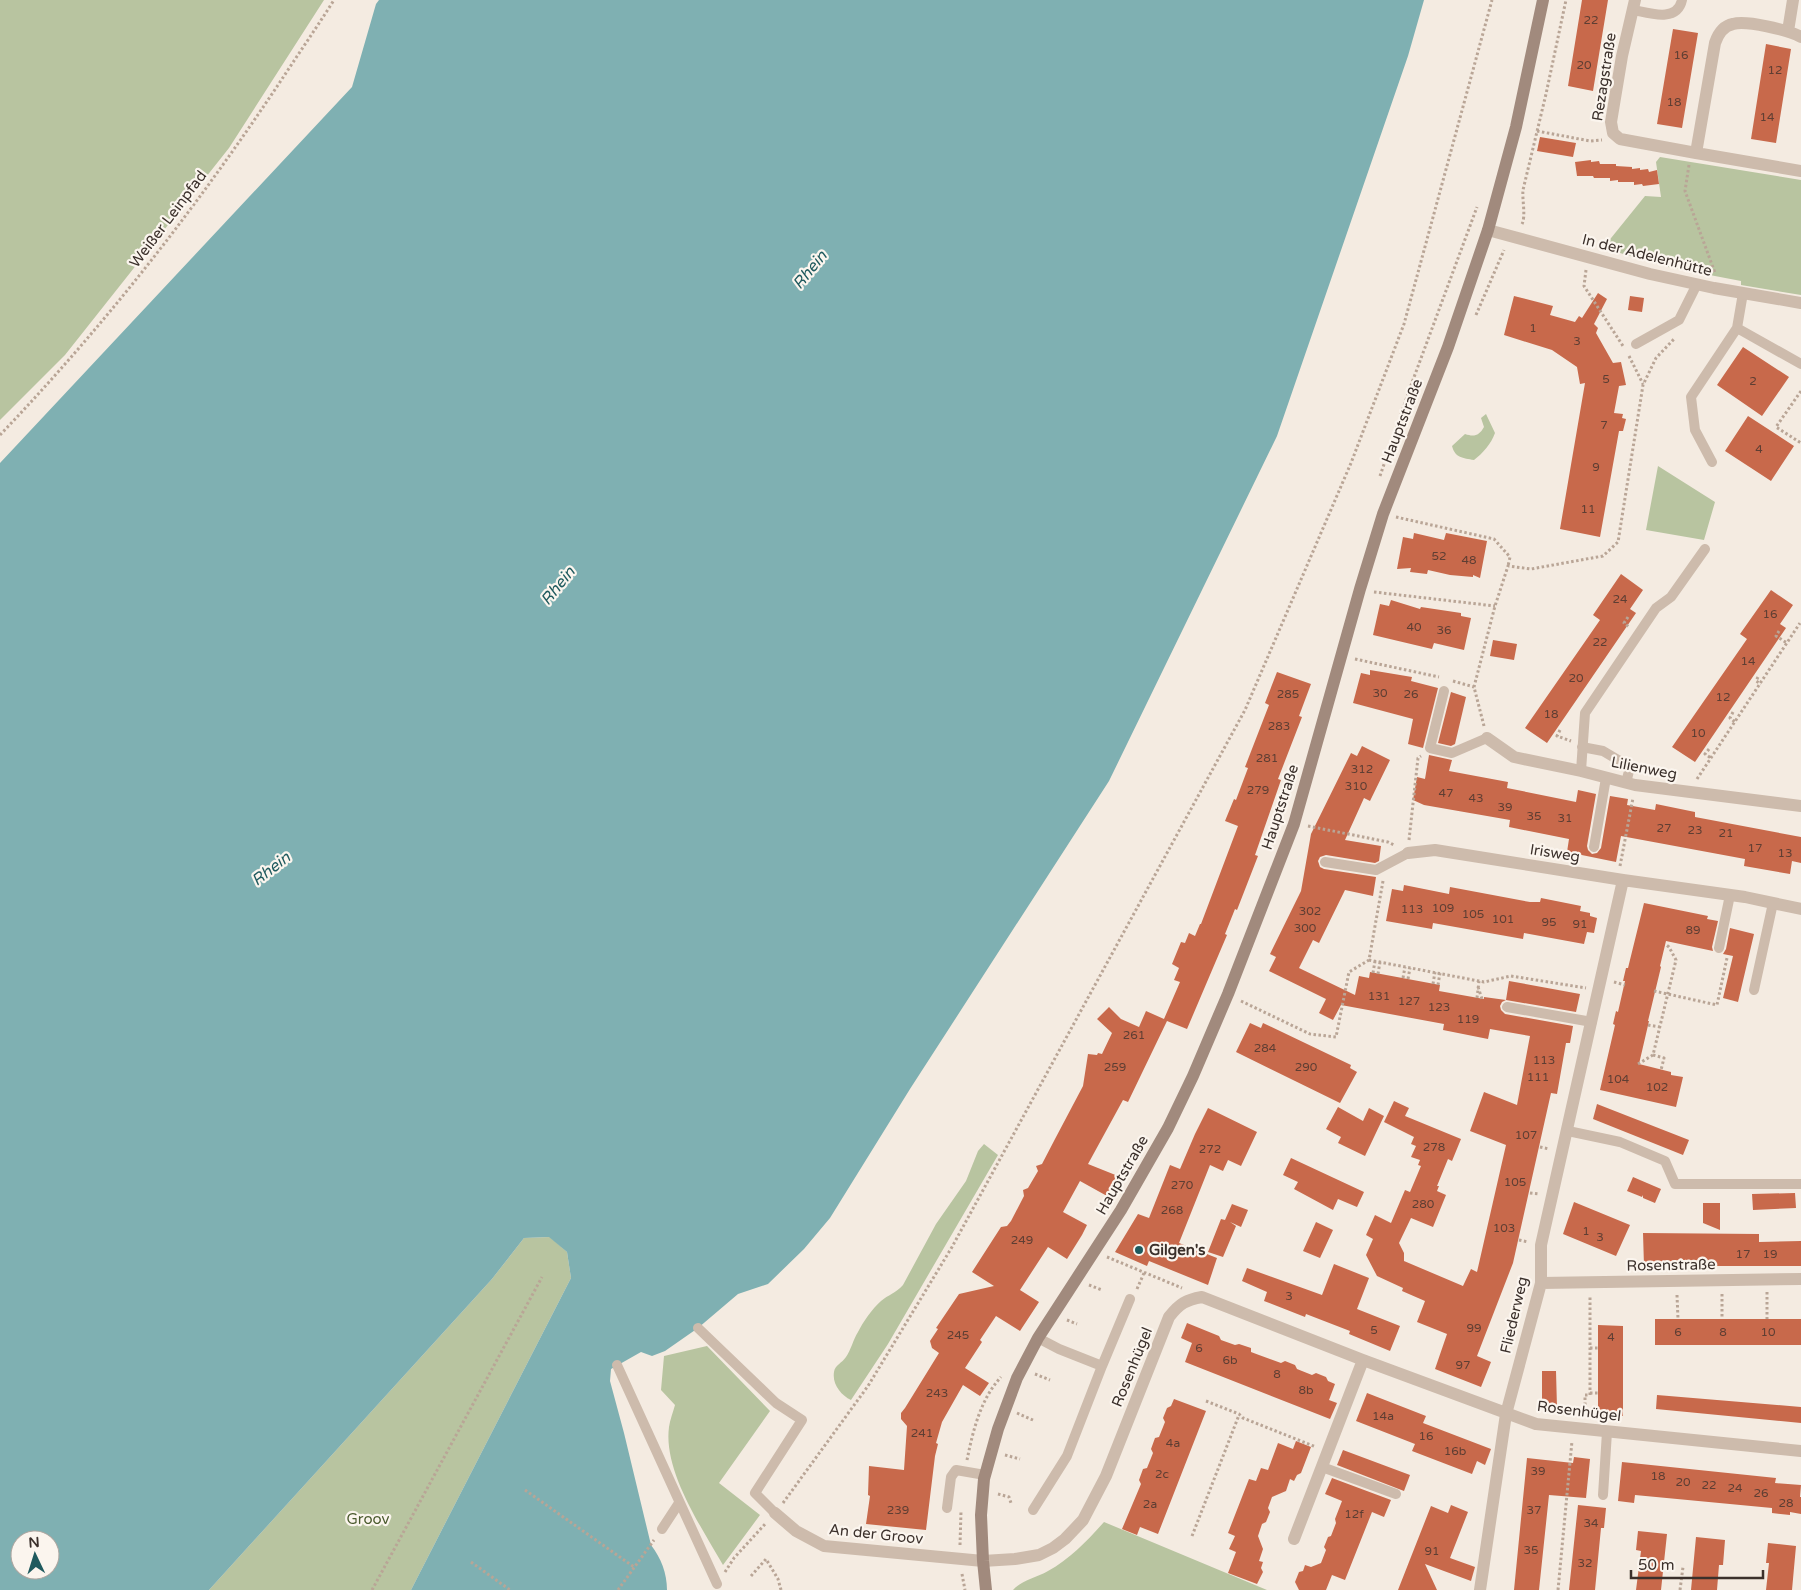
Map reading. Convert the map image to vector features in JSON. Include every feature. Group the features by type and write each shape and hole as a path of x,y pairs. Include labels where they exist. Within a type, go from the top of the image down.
{"main road":[{"name":"Hauptstraße","path":"986,1590 981,1515 985,1475 998,1428 1038,1338 1124,1206 1168,1128 1193,1076 1228,994 1294,824 1383,514 1448,347 1488,230 1516,127 1543,0"}],"street":[{"path":"1788,31 1793,0"},
{"name":"Rezagstraße","path":"1634,5 1622,56 1611,122 1613,132 1620,139 1801,171"},
{"path":"1693,152 1715,43 1721,31 1726,26 1740,22 1788,31 1801,37"},
{"name":"In der Adelenhütte","path":"1488,230 1617,267 1714,288 1801,303"},
{"name":"Lilienweg","path":"1487,738 1514,757 1631,784 1688,793 1801,806"},
{"name":"Irisweg","path":"1408,853 1435,850 1620,880 1730,895 1801,909"},
{"name":"Fliederweg","path":"1480,1590 1506,1414 1541,1283 1541,1244 1599,990 1620,880"},
{"name":"Rosenstraße","path":"1541,1283 1801,1279"},
{"name":"Rosenhügel","path":"983,1560 1015,1559 1040,1554 1053,1548 1065,1539 1083,1520 1106,1476 1169,1316 1186,1300 1202,1297 1363,1360 1536,1424 1801,1451"},
{"path":"1294,1539 1363,1360"},
{"name":"An der Groov","path":"775,1513 796,1531 824,1546 983,1560"}],"lane":[{"path":"1634,5 1669,15 1678,9 1682,0"},
{"path":"1636,344 1679,320 1697,284"},
{"path":"1712,462 1695,430 1691,397 1737,328 1742,293"},
{"path":"1737,328 1801,364"},
{"path":"1581,771 1585,714 1589,706 1656,608 1671,597 1705,549"},
{"path":"1444,691 1430,748 1452,753 1487,738"},
{"path":"1583,744 1603,751 1630,767 1631,784"},
{"path":"1594,847 1606,778"},
{"path":"1325,862 1376,870 1408,853"},
{"path":"1724,949 1730,895"},
{"path":"1754,990 1773,903"},
{"path":"1507,1007 1592,1022"},
{"path":"1568,1131 1620,1142 1665,1161 1675,1184 1801,1184"},
{"path":"1033,1510 1067,1456 1130,1299"},
{"path":"698,1328 776,1403 802,1420 755,1493 775,1513"},
{"path":"1038,1338 1059,1349 1102,1366"},
{"path":"617,1365 717,1584"},
{"path":"1603,1495 1607,1432"},
{"path":"1322,1467 1396,1494"},
{"path":"947,1508 951,1477 956,1470 985,1475"},
{"path":"662,1529 679,1503"}],"path":[{"name":"Weißer Leinpfad","path":"0,435 78,351 128,291 240,142 334,0"},
{"path":"734,1558 775,1513 868,1386 952,1247 1245,710 1351,463 1404,324 1492,0"},
{"path":"1537,131 1590,141 1620,139"},
{"path":"1693,152 1685,191 1715,271 1714,288"},
{"path":"1377,484 1410,388 1479,202"},
{"path":"1587,258 1584,286 1632,360 1643,385"},
{"path":"1508,566 1531,570 1603,556 1618,542 1643,385 1656,358 1685,327 1679,320"},
{"path":"1801,391 1776,427 1801,443"},
{"path":"1383,514 1494,539 1510,557 1474,687 1487,738"},
{"path":"1360,589 1394,595 1495,606"},
{"path":"1688,793 1800,624"},
{"path":"1779,632 1776,636 1787,643"},
{"path":"1341,656 1447,679 1474,687"},
{"path":"1758,677 1756,681 1760,684"},
{"path":"1733,712 1730,718 1735,722"},
{"path":"1560,730 1557,736 1568,741 1583,744"},
{"path":"1306,826 1388,842 1408,853 1418,758 1430,748"},
{"path":"1708,749 1705,754 1712,758"},
{"path":"1620,880 1631,784"},
{"path":"1369,960 1383,880"},
{"path":"1638,1064 1653,1055 1676,960 1669,947 1665,944"},
{"path":"1654,992 1717,1005 1724,949"},
{"path":"1228,994 1310,1034 1336,1037 1349,972 1369,960 1484,982 1511,976 1599,990"},
{"path":"1373,972 1375,961"},
{"path":"1378,974 1380,962"},
{"path":"1403,978 1405,967"},
{"path":"1408,979 1410,968"},
{"path":"1433,984 1434,972"},
{"path":"1438,985 1440,974"},
{"path":"1477,998 1479,981"},
{"path":"1478,986 1482,999"},
{"path":"1648,1025 1660,1027"},
{"path":"1653,1055 1664,1058 1661,1070"},
{"path":"1106,1257 1202,1297"},
{"path":"372,1590 542,1277"},
{"path":"1722,1280 1722,1319"},
{"path":"1767,1280 1767,1319"},
{"path":"1677,1281 1678,1319"},
{"path":"1590,1282 1590,1393"},
{"path":"1089,1285 1102,1290"},
{"path":"1067,1320 1077,1324"},
{"path":"1590,1348 1598,1348"},
{"path":"965,1472 982,1404 1005,1368"},
{"path":"1035,1374 1050,1380"},
{"path":"1558,1590 1585,1395 1598,1393"},
{"path":"1206,1401 1239,1414 1243,1418 1328,1451"},
{"path":"1018,1413 1033,1420"},
{"path":"1192,1536 1239,1414"},
{"path":"1004,1455 1020,1459"},
{"path":"525,1490 634,1567"},
{"path":"998,1494 1009,1497 1011,1502"},
{"path":"961,1509 960,1547 965,1590"},
{"path":"618,1590 662,1529"},
{"path":"751,1576 766,1560 778,1579 781,1590"},
{"path":"471,1562 510,1590"},
{"path":"1680,1590 1682,1567"}],"green space":[{"path":"0,0 324,0 229,148 65,355 0,420"},
{"path":"1660,157 1801,180 1801,295 1741,285 1741,281 1668,267 1603,248 1645,196 1661,197 1656,162"},
{"path":"1486,414 1495,433 1489,445 1474,460 1457,455 1452,446 1465,434 1478,434 1484,427 1481,418"},
{"path":"1658,466 1715,502 1704,540 1646,530"},
{"path":"984,1144 998,1155 888,1344 851,1400 841,1392 834,1381 837,1366 848,1354 860,1328 871,1312 881,1301 903,1285 936,1224 966,1181 978,1151"},
{"name":"Groov","path":"550,1237 567,1252 571,1278 411,1590 209,1590 492,1279 524,1238"},
{"path":"707,1346 770,1411 719,1483 760,1515 723,1565 695,1517 678,1480 669,1444 669,1427 675,1405 661,1390 664,1356"},
{"path":"1104,1522 1267,1590 1013,1590 1064,1561 1085,1543"}],"water":[{"name":"Rhein","path":"379,0 1424,0 1408,56 1277,436 1109,781 910,1089 830,1218 804,1249 768,1284 738,1294 698,1328 665,1351 652,1356 641,1352 611,1369 610,1381 651,1545 663,1566 667,1590 411,1590 571,1278 567,1252 549,1237 524,1238 492,1279 209,1590 0,1590 0,463 352,87 376,4"}],"building":[{"path":"1582,0 1608,0 1593,91 1568,86"},
{"path":"1673,29 1698,33 1682,128 1657,124"},
{"path":"1766,44 1791,49 1776,143 1751,139"},
{"path":"1540,137 1576,143 1573,157 1537,151"},
{"path":"1591,160 1591,162 1599,161 1600,164 1616,164 1616,166 1632,167 1632,169 1640,168 1640,170 1648,169 1649,172 1657,170 1659,184 1643,186 1642,184 1634,185 1634,182 1610,181 1610,178 1577,176 1575,162"},
{"path":"1598,293 1607,299 1594,324 1598,328 1596,333 1613,363 1621,362 1626,385 1619,386 1614,413 1623,414 1622,418 1626,419 1623,431 1619,431 1600,537 1560,529 1585,383 1580,384 1577,367 1552,350 1504,335 1514,296 1553,306 1550,315 1575,322 1579,316 1582,318"},
{"path":"1630,296 1644,298 1642,312 1628,310"},
{"path":"1743,347 1789,377 1762,416 1717,385"},
{"path":"1748,416 1794,446 1771,481 1725,451"},
{"path":"1414,533 1444,540 1446,533 1487,541 1480,578 1473,575 1473,577 1450,575 1428,570 1427,574 1410,572 1411,568 1397,569 1403,537 1413,539"},
{"path":"1621,574 1643,590 1630,609 1636,613 1547,743 1525,728 1600,620 1593,615"},
{"path":"1771,590 1793,605 1780,624 1786,628 1695,762 1672,747 1747,639 1740,634"},
{"path":"1391,600 1420,609 1421,607 1461,613 1461,616 1471,618 1464,650 1434,643 1432,649 1373,635 1380,604 1389,606"},
{"path":"1493,640 1517,644 1514,660 1490,656"},
{"path":"1370,670 1412,677 1411,681 1438,688 1423,748 1408,744 1413,719 1353,703 1361,673 1370,675"},
{"path":"1277,672 1311,684 1299,716 1302,717 1278,779 1281,780 1255,855 1258,856 1187,1029 1167,1021 1128,1102 1123,1100 1088,1164 1118,1176 1107,1196 1080,1181 1063,1212 1087,1225 1067,1259 1048,1247 1020,1290 1039,1302 1020,1331 996,1316 980,1340 982,1342 965,1368 989,1383 980,1396 963,1385 942,1422 936,1443 938,1444 926,1530 866,1524 870,1496 868,1495 869,1466 904,1470 907,1426 901,1419 901,1413 939,1353 932,1348 930,1341 938,1329 936,1328 959,1294 994,1286 972,1272 1001,1227 1007,1226 1011,1221 1024,1196 1023,1190 1028,1188 1038,1171 1036,1166 1042,1164 1083,1086 1088,1054 1102,1054 1112,1033 1097,1019 1109,1007 1121,1019 1139,1027 1146,1011 1164,1019 1180,982 1174,980 1179,968 1172,964 1181,942 1185,943 1189,933 1195,936 1201,924 1238,826 1225,821 1234,799 1236,800 1248,768 1245,767 1269,705 1265,703"},
{"path":"1451,692 1466,697 1455,744 1451,746 1438,743"},
{"path":"1362,746 1390,760 1370,801 1364,798 1345,840 1381,846 1379,861 1375,863 1326,855 1320,857 1318,861 1320,867 1324,869 1376,877 1373,896 1345,890 1319,943 1313,940 1299,968 1355,995 1359,976 1369,978 1370,972 1440,985 1439,991 1484,999 1484,997 1506,1000 1500,1006 1505,1014 1573,1026 1570,1043 1566,1043 1557,1094 1551,1093 1513,1263 1477,1356 1491,1362 1481,1387 1435,1369 1447,1334 1417,1322 1425,1301 1402,1291 1403,1288 1377,1276 1366,1255 1373,1239 1366,1235 1375,1215 1391,1223 1405,1190 1410,1192 1421,1166 1418,1165 1420,1160 1411,1157 1416,1146 1411,1144 1414,1137 1384,1122 1394,1101 1409,1108 1405,1116 1461,1139 1452,1161 1448,1159 1437,1186 1439,1186 1437,1191 1446,1195 1433,1227 1411,1218 1399,1243 1404,1253 1404,1261 1463,1286 1471,1269 1477,1272 1506,1145 1470,1131 1484,1092 1517,1105 1530,1036 1490,1029 1488,1039 1443,1030 1444,1024 1341,1005 1333,1020 1319,1013 1326,999 1269,971 1276,957 1270,954 1301,891 1311,834 1351,753 1357,756"},
{"path":"1429,755 1452,760 1449,771 1508,782 1507,788 1576,802 1578,790 1596,794 1587,846 1592,854 1597,853 1601,848 1610,796 1628,799 1627,805 1655,810 1656,804 1695,812 1695,817 1801,837 1801,863 1792,861 1790,874 1744,866 1745,859 1621,836 1616,862 1567,852 1569,839 1509,827 1510,820 1424,805 1413,800 1417,777 1425,779"},
{"path":"1404,885 1449,894 1450,887 1530,902 1540,902 1541,898 1581,906 1580,911 1590,913 1590,916 1597,918 1594,933 1587,932 1584,944 1524,933 1523,939 1433,923 1432,929 1386,921 1392,889 1403,891"},
{"path":"1644,903 1708,916 1707,919 1718,921 1712,947 1713,951 1666,941 1660,966 1639,1064 1683,1077 1676,1107 1600,1090 1615,1025 1613,1024 1616,1011 1618,1012 1625,981 1623,981 1626,968 1628,968"},
{"path":"1730,928 1754,934 1738,1002 1723,998 1733,956 1723,954 1726,949"},
{"path":"1509,981 1580,994 1576,1012 1506,1000"},
{"path":"1250,1023 1261,1028 1263,1023 1351,1065 1350,1068 1357,1072 1340,1103 1236,1052"},
{"path":"1597,1104 1689,1140 1683,1155 1593,1119"},
{"path":"1338,1107 1363,1121 1369,1108 1384,1116 1365,1156 1338,1143 1341,1137 1326,1129"},
{"path":"1208,1108 1257,1132 1241,1166 1228,1160 1223,1171 1210,1165 1179,1243 1217,1258 1208,1285 1149,1261 1147,1266 1115,1252 1138,1214 1149,1218 1170,1165 1180,1169"},
{"path":"1291,1158 1364,1192 1357,1207 1338,1199 1333,1210 1294,1189 1298,1182 1283,1175"},
{"path":"1633,1177 1661,1189 1655,1203 1643,1198 1643,1195 1642,1197 1627,1191"},
{"path":"1795,1193 1796,1208 1753,1210 1752,1194"},
{"path":"1574,1202 1630,1225 1616,1256 1563,1234"},
{"path":"1703,1203 1720,1203 1720,1230 1703,1223"},
{"path":"1232,1204 1248,1210 1241,1227 1230,1222 1236,1226 1223,1257 1208,1252 1221,1219 1225,1220"},
{"path":"1316,1222 1333,1230 1320,1258 1303,1251"},
{"path":"1643,1233 1759,1234 1759,1242 1801,1241 1801,1266 1644,1266"},
{"path":"1334,1264 1369,1278 1357,1309 1400,1326 1390,1351 1349,1334 1350,1331 1306,1314 1305,1317 1264,1301 1267,1292 1242,1281 1247,1268 1322,1295"},
{"path":"1655,1319 1801,1319 1801,1345 1655,1345"},
{"path":"1187,1323 1219,1336 1221,1340 1251,1348 1251,1352 1281,1363 1285,1361 1295,1365 1297,1369 1312,1375 1316,1373 1326,1377 1328,1381 1335,1384 1329,1400 1337,1403 1330,1419 1185,1362 1192,1343 1181,1338"},
{"path":"1598,1325 1623,1326 1623,1416 1598,1416"},
{"path":"1542,1371 1556,1371 1557,1408 1542,1408"},
{"path":"1367,1393 1426,1416 1423,1423 1491,1449 1485,1465 1477,1461 1472,1474 1412,1451 1415,1444 1356,1421"},
{"path":"1657,1395 1801,1407 1801,1423 1656,1409"},
{"path":"1174,1399 1206,1411 1158,1534 1140,1527 1137,1535 1122,1529 1141,1484 1139,1480 1143,1469 1147,1468 1153,1453 1151,1449 1155,1438 1159,1437 1165,1422 1163,1418 1167,1408 1171,1406"},
{"path":"1296,1441 1311,1447 1301,1473 1297,1475 1294,1481 1290,1479 1286,1491 1272,1497 1268,1508 1270,1512 1266,1522 1262,1524 1258,1536 1263,1549 1259,1561 1263,1562 1261,1568 1263,1572 1257,1584 1228,1573 1236,1552 1229,1549 1235,1536 1228,1533 1249,1479 1256,1481 1261,1468 1268,1470 1278,1443 1293,1449"},
{"path":"1343,1450 1410,1475 1404,1491 1337,1465"},
{"path":"1574,1457 1590,1459 1586,1498 1549,1495 1539,1590 1514,1590 1527,1458 1573,1463"},
{"path":"1622,1462 1776,1478 1775,1483 1801,1485 1801,1514 1790,1512 1790,1515 1772,1513 1772,1508 1635,1495 1634,1503 1618,1501"},
{"path":"1332,1478 1391,1500 1384,1517 1372,1512 1345,1580 1332,1575 1326,1590 1299,1590 1295,1582 1299,1572 1303,1571 1305,1565 1311,1567 1321,1563 1326,1550 1324,1547 1336,1523 1335,1519 1342,1501 1325,1494"},
{"path":"1451,1505 1468,1512 1450,1558 1475,1567 1471,1581 1425,1564 1437,1590 1398,1590 1431,1506 1448,1513"},
{"path":"1578,1505 1606,1508 1604,1528 1601,1528 1595,1590 1569,1590"},
{"path":"1638,1531 1667,1534 1661,1590 1636,1590 1641,1551 1636,1550"},
{"path":"1696,1537 1725,1540 1723,1565 1719,1565 1717,1590 1691,1590"},
{"path":"1768,1543 1796,1546 1792,1590 1766,1590 1769,1563 1766,1563"}],"place":[{"name":"Gilgen's","path":"1139,1250"}]}
